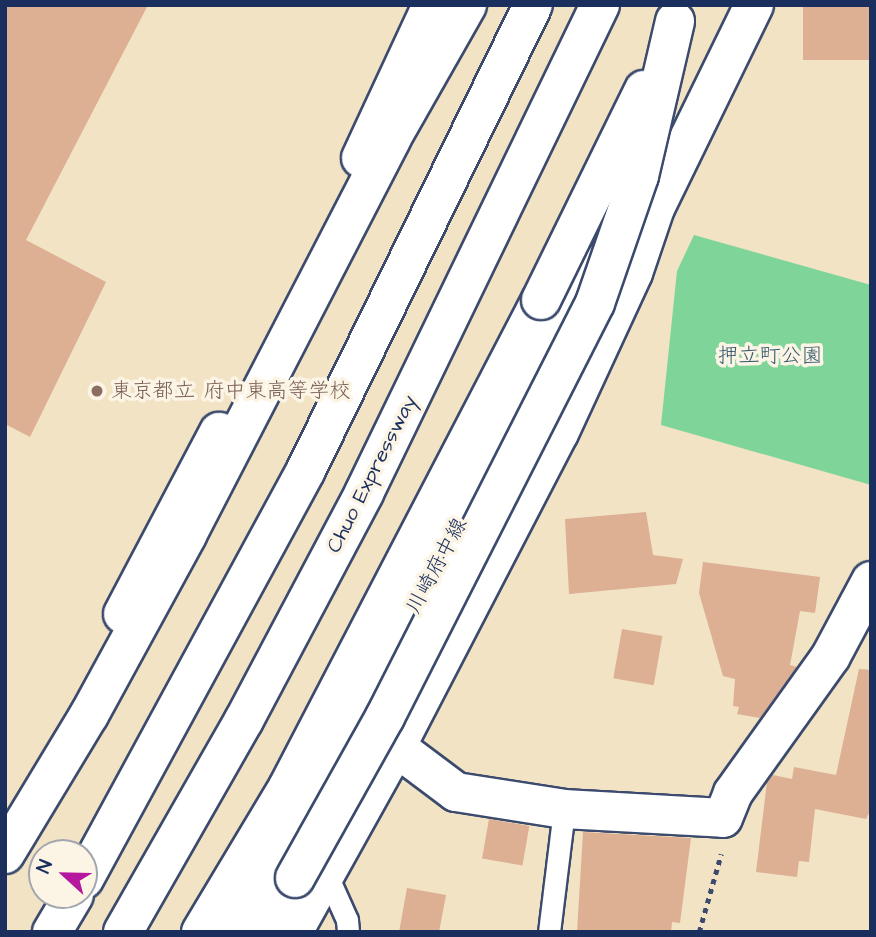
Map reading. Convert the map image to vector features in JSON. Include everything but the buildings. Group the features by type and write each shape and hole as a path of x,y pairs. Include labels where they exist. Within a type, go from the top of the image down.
{"main road":[{"path":"5,820 82,691 305,270 432,5"},
{"path":"5,854 89,715 194,522 391,139 467,5"},
{"path":"98,853 306,470 533,5"},
{"name":"Chuo Expressway","path":"123,932 244,720 364,493 600,5"},
{"name":"川崎府中線","path":"293,932 311,876 396,747 505,540 633,273 655,208 754,5"},
{"path":"263,932 311,876 385,717 595,303 639,176 679,13"},
{"path":"201,932 307,751 541,300 679,13"},
{"name":"川崎府中線","path":"226,932 317,787 462,519 574,298 589,275 655,208"},
{"path":"462,519 505,540"},
{"path":"396,747 456,792 564,809 723,818 733,793 831,656 871,581"},
{"path":"52,932 66,909"}],"lane":[{"path":"549,932 564,809"},
{"path":"311,876 348,920 348,932"}],"path":[{"path":"699,932 721,852 723,818"}],"green space":[{"name":"押立町公園","path":"694,235 871,285 871,485 661,425 677,271"}],"place":[{"name":"東京都立 府中東高等学校","path":"97,391"}]}
